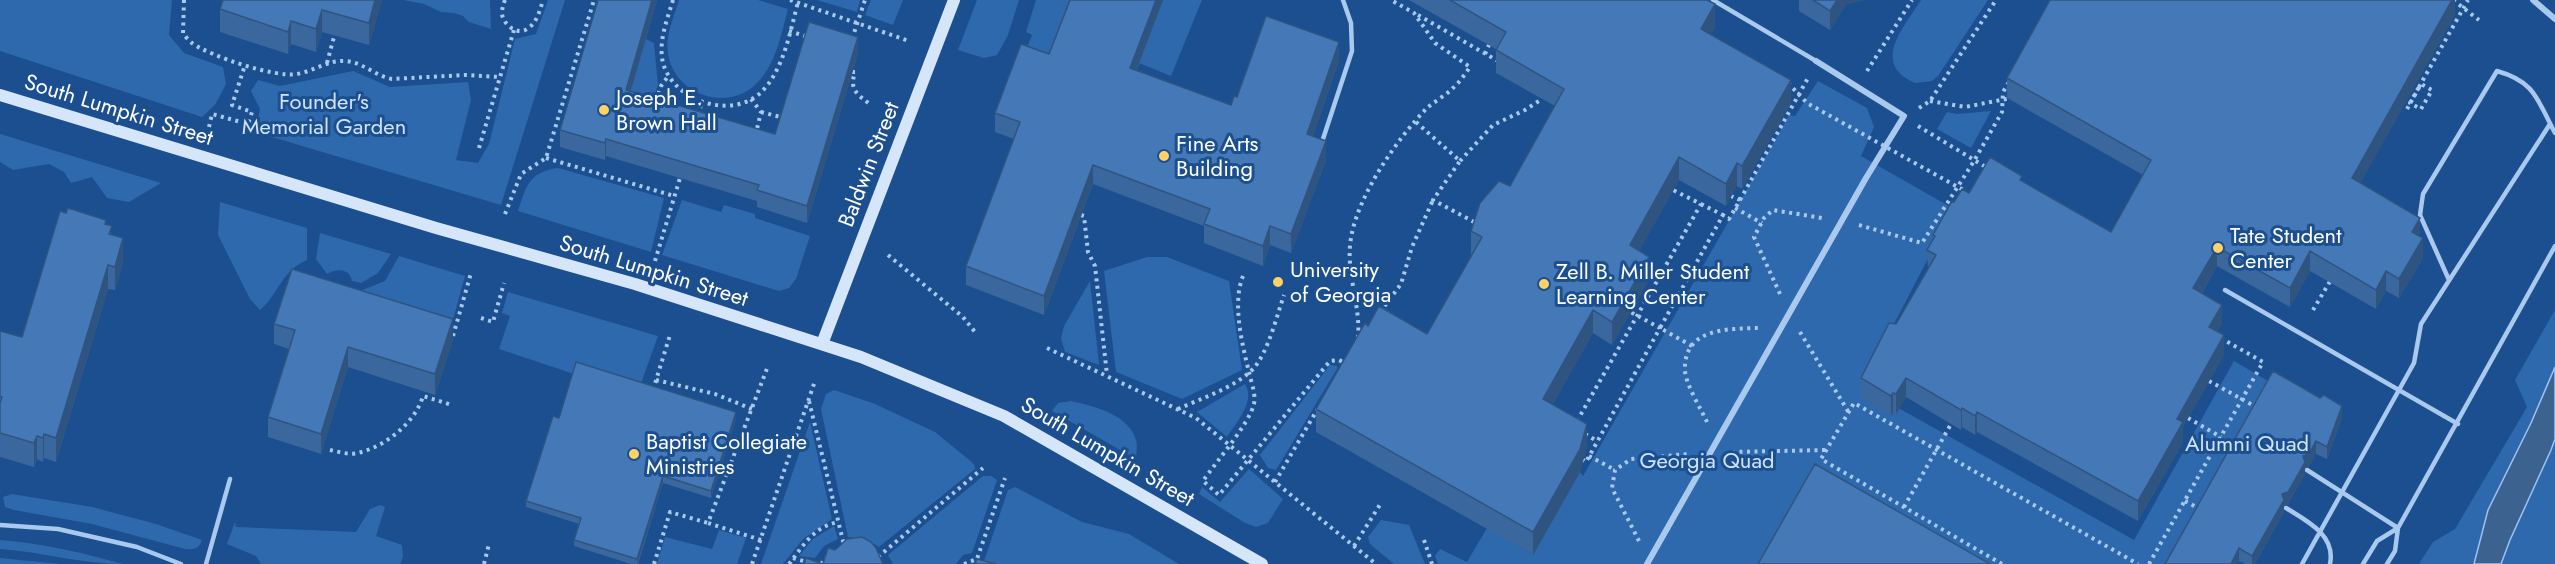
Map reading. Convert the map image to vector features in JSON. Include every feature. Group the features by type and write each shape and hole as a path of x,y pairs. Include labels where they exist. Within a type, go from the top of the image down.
{"main road":[{"name":"Baldwin Street","path":"822,344 954,0"},
{"name":"South Lumpkin Street","path":"0,95 436,228 635,284 822,344 1004,416 1262,564"}],"street":[{"path":"2533,0 2555,19"},
{"path":"1648,563 1904,116 1816,61"}],"lane":[{"path":"1322,142 1352,51 1351,23 1343,0"},
{"path":"1713,0 1816,61"},
{"path":"2449,280 2420,215 2423,194 2497,71 2518,77 2537,97 2555,133"},
{"path":"2302,564 2414,363 2421,324 2550,124"},
{"path":"2387,564 2395,551 2398,528 2458,424 2555,246"},
{"path":"2225,290 2458,424"},
{"path":"2307,471 2398,528"},
{"path":"206,564 230,479"},
{"path":"2286,508 2320,531 2331,548 2330,564"},
{"path":"0,525 58,529 137,548 181,564"},
{"path":"2363,564 2377,541 2398,528"}],"path":[{"path":"184,0 183,33 192,43 244,65 283,75 298,74 327,63 345,61 360,64 382,77 392,79 465,75 500,77"},
{"path":"504,0 503,19 514,30 528,29 538,15 543,0"},
{"path":"505,214 521,174 546,158 594,0"},
{"path":"673,0 661,50 663,64 669,75 688,96 702,102 730,105 751,99 766,86 776,70 798,2"},
{"path":"790,0 909,41"},
{"path":"850,44 865,0"},
{"path":"1391,0 1498,61"},
{"path":"1857,87 1912,0"},
{"path":"1990,170 1904,116 1930,101 1996,0"},
{"path":"2453,0 2479,20"},
{"path":"2407,109 2411,101 2421,84 2432,90 2421,109 2416,106 2410,103 2415,95 2419,87 2468,0"},
{"path":"1364,333 1358,341 1359,323 1350,260 1351,237 1369,191 1392,149 1428,107 1454,87 1470,67 1435,43 1414,13"},
{"path":"327,63 338,23"},
{"path":"479,148 514,30"},
{"path":"789,31 809,37"},
{"path":"1485,54 1489,45"},
{"path":"1673,190 1729,219 1816,61"},
{"path":"209,127 212,114 248,124 252,112 232,105 244,65"},
{"path":"852,72 855,72 851,84 854,92 871,105"},
{"path":"1922,243 2002,112 2003,92 2014,72"},
{"path":"655,105 661,86 669,75"},
{"path":"1780,79 1790,84 1807,103 1968,192"},
{"path":"1786,92 1797,98"},
{"path":"1785,97 1794,103"},
{"path":"1930,101 1965,107 2013,97"},
{"path":"751,99 761,112 785,119"},
{"path":"1376,317 1401,284 1412,247 1433,200 1460,161 1493,125 1542,99"},
{"path":"696,123 702,102"},
{"path":"753,144 761,112"},
{"path":"1416,122 1460,161"},
{"path":"546,158 674,196"},
{"path":"655,261 680,178"},
{"path":"1731,196 1740,200"},
{"path":"1433,200 1480,226"},
{"path":"1573,427 1701,204"},
{"path":"1736,208 1762,223"},
{"path":"1849,413 1790,315 1754,237 1773,210 1842,221 1929,246"},
{"path":"1081,215 1084,216 1088,252 1095,266 1107,376"},
{"path":"1582,459 1586,462 1723,215"},
{"path":"888,255 963,317 975,332"},
{"path":"2313,310 2335,271"},
{"path":"453,336 471,273"},
{"path":"1243,276 1239,285 1239,322 1254,388 1254,403 1247,422 1228,444 1203,481 1219,495 1330,361 1339,360 1346,363"},
{"path":"481,318 493,322 504,284"},
{"path":"1178,409 1235,381 1254,368 1265,347 1284,295"},
{"path":"1620,306 1692,346"},
{"path":"1717,441 1685,372 1692,346 1709,332 1784,327"},
{"path":"2149,564 2263,362 2209,331"},
{"path":"653,390 670,335"},
{"path":"2214,342 2219,337"},
{"path":"1047,348 1196,418 1376,564"},
{"path":"1340,373 1350,356"},
{"path":"708,523 768,366"},
{"path":"656,380 715,394 752,410"},
{"path":"752,564 815,381"},
{"path":"2209,381 2264,411"},
{"path":"330,450 345,454 358,453 391,438 418,412 423,396 453,405"},
{"path":"809,400 839,522 842,549 851,548"},
{"path":"1275,482 1322,402"},
{"path":"2002,564 1821,459 1854,404 2138,564"},
{"path":"2188,418 2221,437"},
{"path":"1904,507 1952,424"},
{"path":"1581,432 1597,441"},
{"path":"1648,563 1612,488 1616,470 1631,459 1711,453 1827,450"},
{"path":"1589,456 1616,470"},
{"path":"882,563 876,555 983,468"},
{"path":"964,564 977,562 1005,478"},
{"path":"2185,501 2206,513"},
{"path":"1354,546 1381,503"},
{"path":"654,564 670,512 761,540"},
{"path":"789,564 812,534 839,522"},
{"path":"1424,540 1432,564"},
{"path":"484,564 489,544"},
{"path":"821,564 832,553"},
{"path":"794,558 814,564"}],"green space":[{"name":"Founder's Memorial Garden","path":"0,0 172,0 169,35 184,53 223,67 226,84 215,105 202,117 0,51"},
{"path":"403,0 490,0 491,29 469,22 463,16 454,13 441,12 424,4"},
{"name":"Founder's Memorial Garden","path":"548,0 565,0 501,205 255,132 260,109 251,91 258,80 280,86 353,71 390,87 468,82 471,100 456,160 478,163 489,144 515,39 536,34"},
{"path":"679,0 758,0 788,9 773,59 756,84 744,93 717,98 703,95 680,80 672,68 667,47 670,26"},
{"path":"817,0 860,0 857,12"},
{"path":"871,0 903,0 893,25 865,15"},
{"path":"977,0 1019,0 1008,35 997,55 984,58 958,50"},
{"path":"1036,0 1077,0 1049,73 1021,63 1032,35 1026,32"},
{"path":"1163,0 1202,0 1171,76 1139,63"},
{"path":"1921,0 1988,0 1938,76 1932,81 1915,83 1902,75 1895,66 1893,56 1900,33"},
{"path":"646,39 654,43 658,85 648,113 626,107"},
{"path":"1818,81 1867,108 1874,127 1861,156 1954,209 1861,387 2134,540 2234,361 2324,414 2237,564 1438,564 1435,556 1440,549 1467,562 1487,528 1533,555 1580,472 1583,476 1789,115 1795,116"},
{"path":"1991,111 1971,148 1937,129 1947,112 1957,114"},
{"path":"0,134 161,183 129,202 107,198 92,177 71,183 64,172 49,164 13,170 0,162"},
{"path":"558,168 664,198 651,252 518,211 530,182 541,173"},
{"path":"682,200 721,212 724,205 755,214 755,218 810,236 796,279 789,288 779,291 662,255"},
{"path":"220,202 307,228 307,260 291,270 260,310 250,299 218,235"},
{"path":"320,233 391,254 378,273 361,283 352,281 346,271 334,271 327,274 316,259"},
{"path":"399,256 465,276 448,338 360,291 385,281"},
{"path":"1147,257 1167,257 1229,281 1242,370 1182,399 1116,372 1104,271"},
{"path":"1090,281 1099,365 1065,352 1061,338 1064,326"},
{"path":"508,292 658,336 639,389 574,374 499,349 510,316 502,313"},
{"path":"2555,310 2555,564 2419,564 2433,542 2455,529 2527,407 2515,380"},
{"path":"1330,365 1337,366 1337,369 1276,470 1268,468 1260,455"},
{"path":"1245,384 1248,391 1247,405 1227,437 1197,412"},
{"path":"834,390 875,404 935,432 974,464 975,469 879,547 868,540 848,537 821,409 826,394"},
{"path":"1071,401 1109,413 1126,424 1136,440 1136,459 1052,411 1058,403"},
{"path":"810,422 832,519 803,539 783,564 761,564"},
{"path":"1249,469 1283,499 1268,523 1256,527 1245,523 1199,494 1202,487 1220,502"},
{"path":"983,476 991,476 997,480 972,553 963,555 956,564 893,564 888,555"},
{"path":"1015,487 1082,522 1129,534 1179,564 983,564 1008,490"},
{"path":"12,494 92,507 156,524 202,540 195,548 185,549 92,524 14,510 5,507 3,497"},
{"path":"380,505 385,507 376,536 402,545 403,557 400,564 261,564 256,556 227,544 235,522 236,527 356,532 370,509"},
{"path":"1381,520 1409,525 1425,564 1394,564 1370,544 1368,537"},
{"path":"834,526 838,539 824,546 815,558 799,556 813,539"},
{"path":"719,530 746,538 737,564 657,564 665,537 712,549"},
{"path":"0,540 62,549 123,564 0,549"},
{"path":"0,558 60,564 0,564"}],"shaded area":[{"path":"2555,367 2555,439 2551,450 2501,564 2474,564 2488,510 2531,423"}],"building":[{"path":"223,0 375,0 369,23 322,10 316,29 291,21 288,32 220,9"},
{"name":"Joseph E. Brown Hall","path":"598,0 652,0 626,90 775,134 809,22 858,37 807,206 757,190 759,185 606,139 605,143 560,130"},
{"name":"Fine Arts Building","path":"1070,0 1156,0 1130,68 1231,105 1234,96 1237,97 1266,16 1339,42 1307,134 1326,141 1291,234 1270,226 1263,246 1204,224 1210,209 1093,165 1044,296 966,266 1020,122 995,113 1021,44 1049,54"},
{"name":"Zell B. Miller Student Learning Center","path":"1450,0 1707,0 1715,4 1701,29 1791,80 1742,166 1737,163 1726,184 1679,157 1630,245 1649,257 1612,322 1593,310 1543,399 1587,424 1580,449 1533,532 1316,409 1365,323 1368,326 1379,306 1427,334 1482,237 1471,231 1480,203 1499,181 1510,186 1564,89 1496,50 1506,32"},
{"path":"1813,0 1837,0 1830,11"},
{"name":"Tate Student Center","path":"2050,0 2452,0 2352,178 2420,218 2412,232 2423,238 2399,279 2386,271 2376,290 2310,251 2290,288 2217,247 2193,288 2222,305 2209,327 2224,335 2177,419 2183,422 2138,501 1977,412 1975,416 1962,408 1961,410 1906,378 1896,394 1893,393 1891,396 1861,378 1889,323 1896,324 1936,255 1927,250 1952,201 1954,202 1962,189 1969,193 1990,157 2022,176 2020,180 2111,232 2151,160 2007,78"},
{"path":"68,208 106,220 105,224 112,226 109,234 123,238 115,267 108,265 56,438 44,434 43,438 37,436 34,443 0,433 2,397 0,397 0,331 22,337 60,211 66,213"},
{"path":"292,269 453,319 435,374 348,347 321,434 268,417 295,330 274,324"},
{"name":"Baptist Collegiate Ministries","path":"576,362 736,412 711,491 663,476 637,559 574,540 581,518 526,501 553,416 559,418"},
{"path":"2273,371 2320,398 2324,395 2342,406 2327,447 2316,441 2309,454 2303,456 2305,462 2288,492 2282,494 2284,500 2252,556 2239,548 2231,564 2165,564"},
{"path":"1815,464 1990,564 1758,564"},
{"path":"862,537 876,548 883,564 823,564 828,548 835,550 847,539"},
{"path":"806,558 823,564 804,564"},
{"path":"977,559 996,564 975,564"}],"place":[{"name":"Joseph E. Brown Hall","path":"604,110"},
{"name":"Fine Arts Building","path":"1164,156"},
{"name":"Tate Student Center","path":"2218,248"},
{"name":"University of Georgia","path":"1278,282"},
{"name":"Zell B. Miller Student Learning Center","path":"1544,284"},
{"name":"Baptist Collegiate Ministries","path":"634,454"}],"park label":[{"name":"Alumni Quad","path":"2247,443"},
{"name":"Georgia Quad","path":"1707,460"}]}
